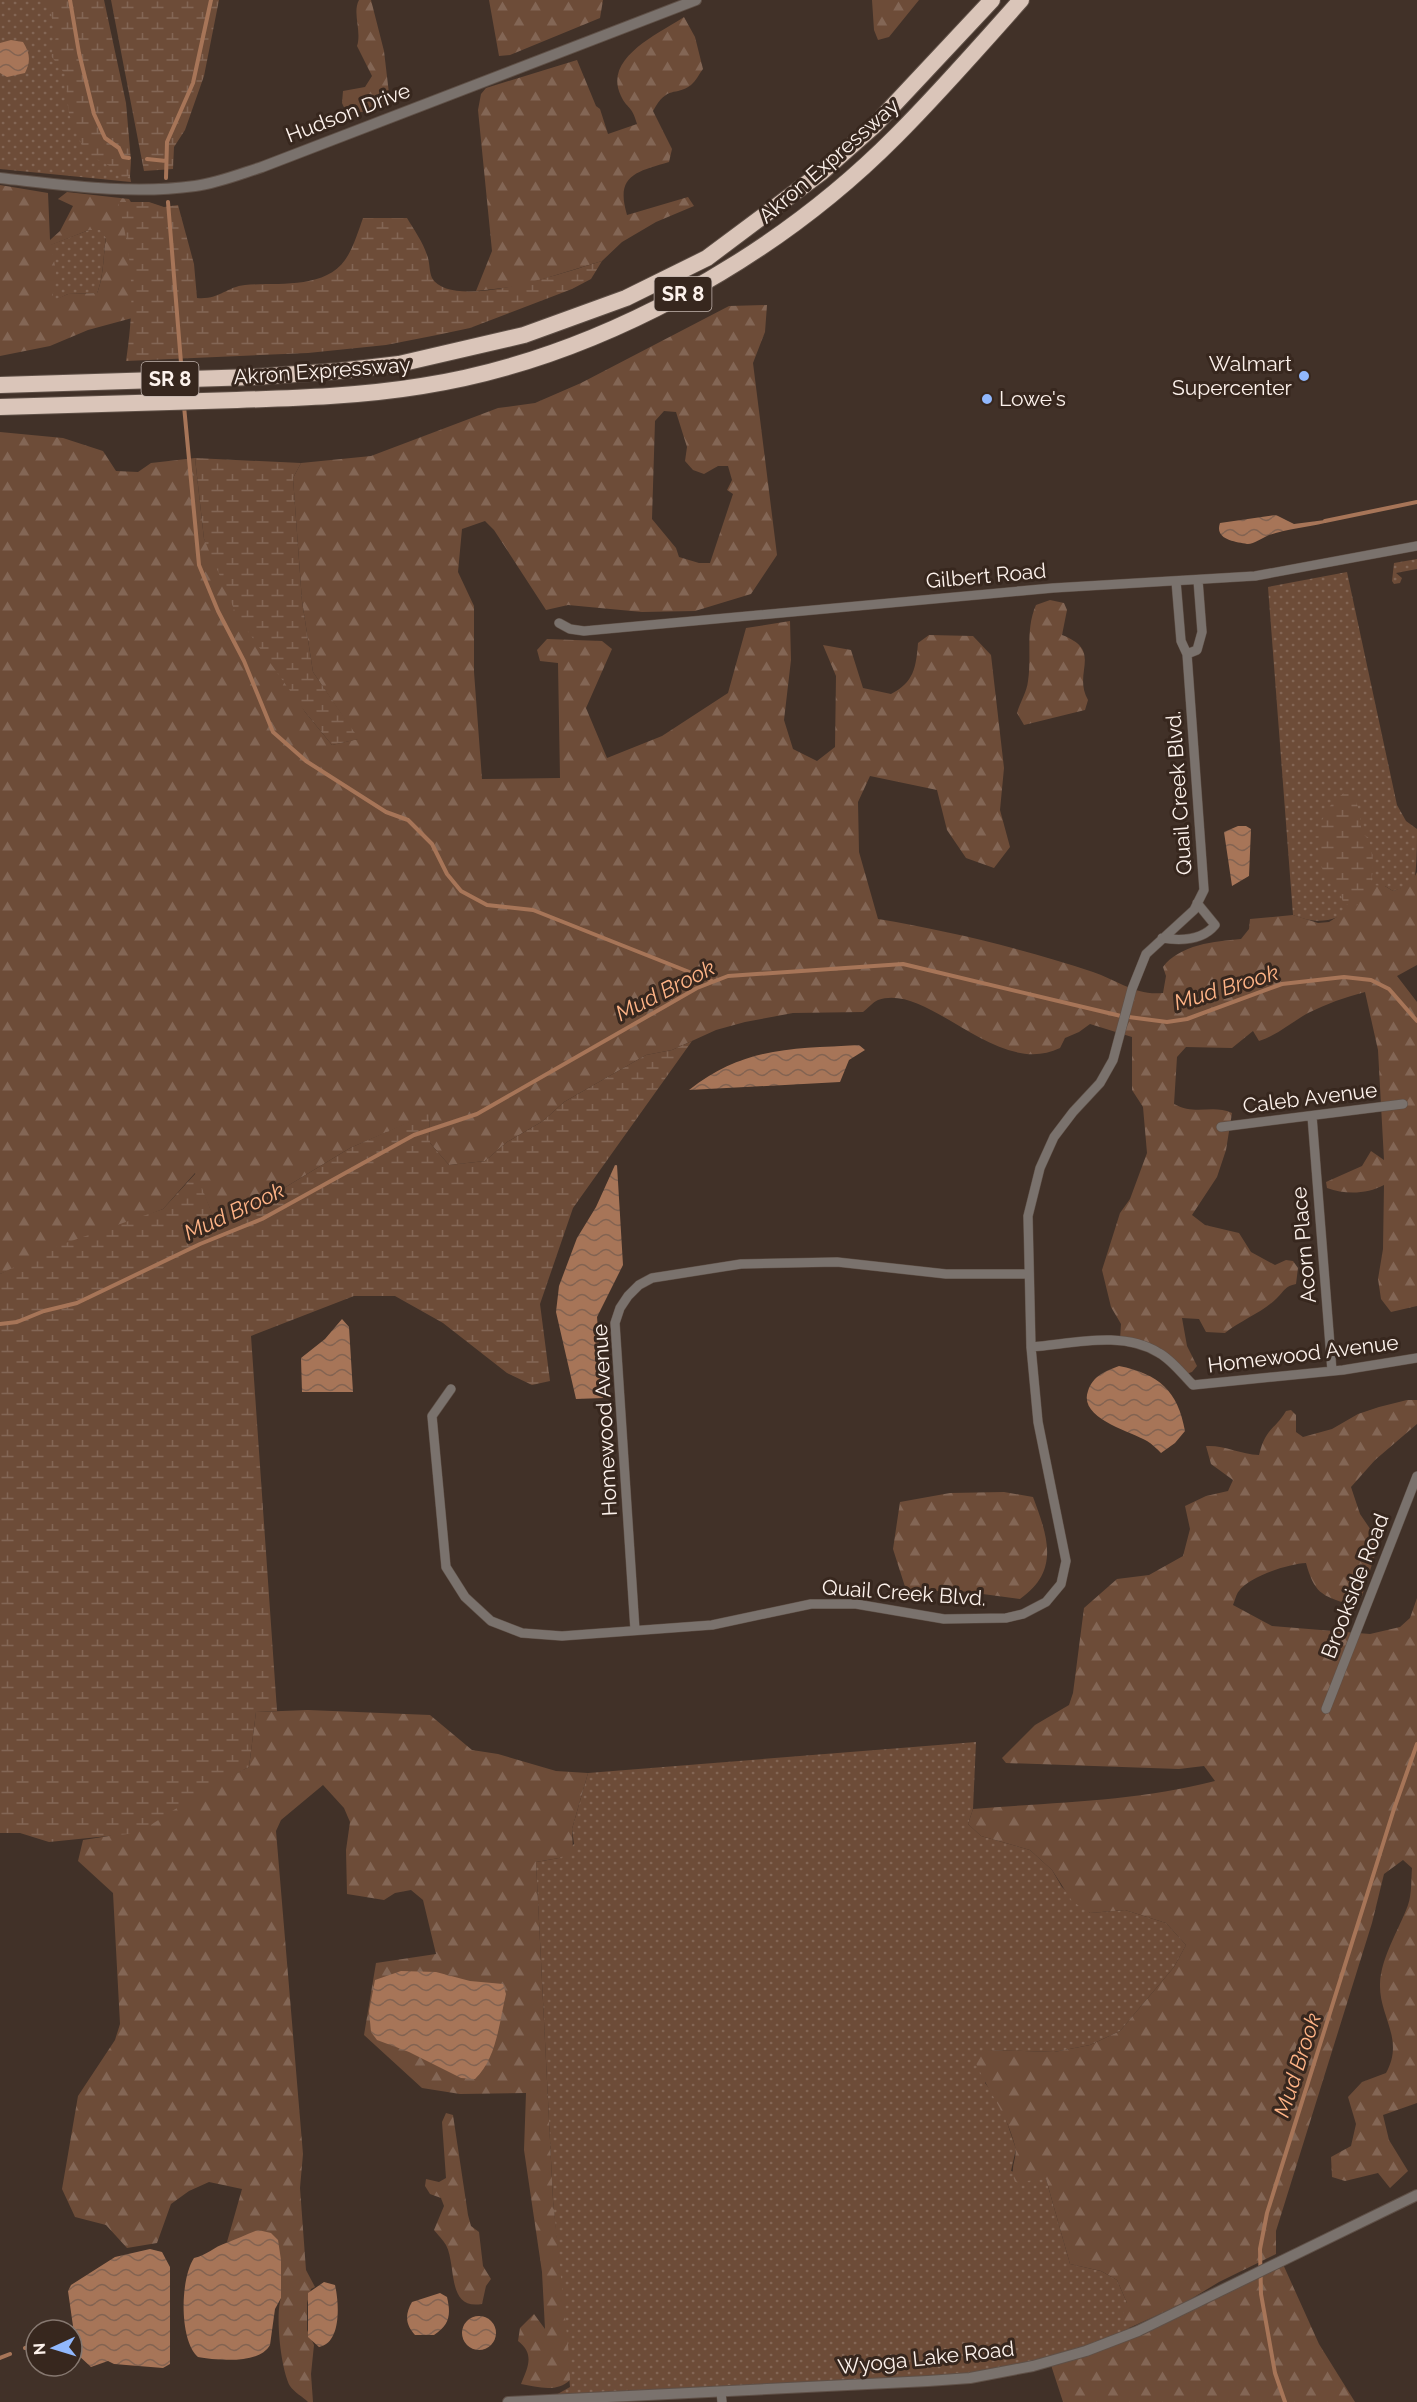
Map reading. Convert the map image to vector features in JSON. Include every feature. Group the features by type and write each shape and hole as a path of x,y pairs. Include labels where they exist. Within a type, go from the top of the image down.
{"highway":[{"name":"Akron Expressway","path":"0,385 252,377 399,364 524,335 626,298 707,258 777,208 874,126 992,0"},
{"name":"Akron Expressway","path":"0,407 357,395 424,386 494,369 569,346 630,320 702,284 776,238 840,187 895,137 1021,0"}],"street":[{"name":"Hudson Drive","path":"0,178 116,189 174,188 211,183 262,167 696,0"},
{"name":"Gilbert Road","path":"559,623 584,631 1053,588 1255,576 1417,546"},
{"path":"1187,654 1197,650 1201,639 1198,580"},
{"name":"Quail Creek Blvd.","path":"451,1389 432,1416 442,1551 446,1568 465,1597 491,1622 522,1633 562,1636 712,1625 811,1605 856,1604 944,1619 1006,1618 1023,1614 1046,1602 1061,1584 1066,1561 1038,1422 1031,1347 1028,1216 1040,1168 1054,1137 1104,1075 1113,1060 1135,980 1146,954 1194,910 1204,890 1187,654 1181,641 1176,581"},
{"path":"1162,938 1192,939 1215,925 1197,903"},
{"name":"Caleb Avenue","path":"1221,1127 1403,1104"},
{"name":"Acorn Place","path":"1312,1116 1332,1371"},
{"name":"Homewood Avenue","path":"635,1630 615,1323 620,1308 639,1285 652,1278 672,1274 741,1264 783,1262 837,1262 946,1274 1029,1274"},
{"name":"Homewood Avenue","path":"1031,1347 1120,1340 1140,1344 1161,1353 1193,1385 1332,1371 1417,1358"},
{"name":"Brookside Road","path":"1326,1709 1417,1476"},
{"name":"Wyoga Lake Road","path":"508,2402 722,2397 970,2378 1033,2366 1086,2351 1138,2331 1233,2287 1280,2260 1328,2240 1417,2194"}],"green space":[{"path":"0,0 98,0 131,182 0,169"},
{"path":"48,0 104,0 126,103 131,161 130,176 123,179 108,165 85,153 69,114 65,74 51,56 56,37"},
{"path":"111,0 219,0 204,76 185,130 174,147 173,169 144,171"},
{"path":"359,0 371,0 384,51 390,102 382,109 347,114 342,103 343,91 365,87 372,76 357,46 356,11"},
{"path":"489,0 603,0 600,18 510,55 499,56"},
{"path":"872,0 919,0 889,37 878,40 874,30"},
{"path":"684,17 695,37 703,69 691,85 667,94 653,111 672,149 669,162 631,177 626,183 624,202 627,215 688,197 694,206 656,222 622,242 602,261 520,286 476,291 492,251 478,110 481,94 486,88 577,60 596,106 600,109 608,134 637,124 633,113 621,96 617,82 619,70 636,48"},
{"path":"0,185 48,193 50,240 60,231 73,206 58,199 67,192 129,199 134,207 136,317 88,330 50,346 0,356","holes":["89,230 100,230 106,238 97,293 68,294 52,301 56,271 51,245"]},
{"path":"118,202 149,202 164,207 178,205 194,264 197,298 211,297 238,286 298,283 325,276 336,270 345,260 353,246 363,218 407,218 425,250 432,278 444,288 463,291 513,286 602,261 591,279 572,289 470,328 437,335 386,345 308,353 126,361 131,319 131,281 127,243"},
{"path":"100,229 106,237 97,293 68,294 52,302 50,245 89,230"},
{"path":"767,305 765,332 753,363 777,555 751,594 695,611 642,612 568,605 546,610 494,530 485,521 462,529 458,572 474,606 474,672 482,779 560,778 558,663 540,661 537,650 547,639 602,641 612,649 586,708 607,758 662,736 728,693 746,628 790,621 791,660 784,720 793,749 817,761 835,747 836,676 823,645 851,650 863,688 891,694 909,679 915,667 918,643 929,635 973,636 991,655 1004,768 1000,810 1010,847 994,868 966,858 947,830 937,790 870,776 858,802 859,852 878,919 1014,948 1093,972 1135,990 1163,993 1166,976 1163,967 1170,960 1198,945 1241,939 1249,929 1250,919 1293,915 1318,923 1329,922 1360,902 1371,885 1385,886 1393,891 1408,884 1417,872 1417,965 1397,976 1417,1002 1417,1306 1391,1312 1381,1299 1378,1279 1383,1249 1384,1185 1364,1192 1349,1192 1327,1188 1326,1182 1362,1166 1371,1151 1384,1160 1378,1050 1365,992 1315,1010 1272,1036 1259,1041 1253,1031 1232,1048 1186,1047 1177,1057 1174,1104 1190,1109 1218,1109 1232,1113 1226,1150 1217,1177 1192,1215 1205,1225 1239,1233 1251,1252 1275,1265 1286,1260 1293,1261 1298,1268 1296,1284 1287,1287 1265,1308 1225,1333 1206,1332 1199,1319 1182,1318 1187,1346 1197,1366 1192,1372 1183,1375 1161,1353 1120,1340 1121,1324 1111,1307 1102,1270 1120,1213 1130,1199 1147,1153 1143,1107 1132,1090 1132,1037 1090,1024 1065,1038 1060,1048 1036,1054 1012,1051 988,1042 919,1004 898,998 878,1000 863,1012 793,1013 745,1022 716,1030 672,1050 646,1055 564,1102 543,1121 507,1142 485,1161 449,1165 430,1143 429,1114 350,1148 218,1228 195,1173 163,1209 0,1274 0,432 63,438 103,451 116,471 138,472 151,463 195,458 204,539 305,712 332,745 358,739 313,672 302,601 293,478 301,463 371,456 498,408 535,403 581,383 729,306","holes":["664,411 676,412 687,447 685,461 693,470 704,474 718,466 728,466 732,480 727,490 733,494 710,563 699,563 679,557 676,548 652,519 655,421"]},
{"path":"195,458 301,463 293,478 302,601 313,672 359,739 332,745 305,712 237,616 204,539"},
{"path":"1417,559 1417,569 1396,573 1402,578 1400,583 1394,584 1392,581 1394,563"},
{"path":"1347,572 1397,805 1406,821 1417,829 1416,870 1414,881 1408,886 1393,891 1385,886 1342,915 1320,921 1308,920 1293,915 1268,587"},
{"path":"1050,600 1064,603 1067,610 1062,635 1075,641 1082,648 1085,663 1084,690 1088,700 1085,710 1024,725 1017,713 1028,681 1033,614 1036,605"},
{"path":"1346,791 1355,799 1362,835 1368,837 1373,857 1370,885 1353,909 1348,904 1344,905 1337,884 1324,877 1315,832 1332,803"},
{"path":"692,1041 573,1208 540,1304 550,1381 532,1385 507,1373 443,1323 395,1296 354,1296 251,1336 277,1711 256,1712 249,1767 200,1793 146,1828 128,1834 49,1842 20,1833 0,1833 0,1274 60,1245 163,1209 196,1173 218,1228 350,1148 429,1113 430,1143 449,1165 485,1161 507,1142 543,1121 564,1102 646,1055 672,1050"},
{"path":"1407,1400 1417,1400 1417,1424 1375,1460 1351,1487 1360,1514 1379,1542 1362,1596 1349,1604 1325,1595 1312,1581 1306,1563 1280,1568 1252,1580 1238,1592 1233,1605 1272,1626 1370,1634 1400,1627 1410,1618 1417,1598 1417,2103 1383,2115 1389,2140 1408,2171 1390,2188 1378,2173 1345,2181 1332,2177 1331,2157 1351,2146 1356,2124 1348,2097 1362,2082 1386,2073 1391,2061 1392,2039 1383,2007 1380,1984 1387,1954 1410,1896 1412,1868 1403,1860 1384,1874 1372,1923 1276,2231 1276,2254 1219,2282 1186,2302 1129,2328 1122,2317 1127,2303 1117,2280 1101,2271 1070,2264 1046,2179 1015,2182 1013,2171 1015,2146 1002,2112 975,2061 989,2050 1054,2052 1090,2045 1120,2031 1174,1967 1186,1945 1166,1923 1125,1910 1090,1913 1072,1901 1052,1870 1030,1850 981,1836 968,1824 973,1809 1124,1797 1215,1781 1204,1766 1179,1769 1006,1763 1002,1758 1035,1725 1069,1705 1073,1693 1084,1608 1117,1579 1149,1575 1183,1556 1190,1529 1185,1506 1206,1496 1228,1491 1233,1480 1211,1464 1206,1446 1259,1455 1267,1434 1286,1411 1291,1410 1296,1415 1296,1432 1303,1437 1332,1429 1358,1414"},
{"path":"1004,1492 1033,1497 1043,1526 1047,1552 1046,1565 1033,1588 1020,1599 953,1590 907,1593 893,1549 900,1502 950,1493"},
{"path":"308,1710 430,1715 472,1750 498,1754 556,1771 588,1773 572,1829 573,1852 559,1858 536,1862 553,2200 569,2355 570,2380 559,2387 547,2388 521,2384 526,2372 528,2356 527,2351 518,2341 520,2328 534,2314 545,2329 542,2272 524,2150 526,2093 460,2094 422,2088 364,2035 376,1963 436,1954 423,1900 411,1890 395,1893 384,1900 347,1894 346,1850 350,1822 344,1808 323,1785 281,1820 276,1831 303,2154 300,2188 306,2270 315,2287 311,2289 307,2303 307,2330 314,2345 311,2374 313,2402 308,2402 294,2390 287,2378 279,2329 281,2298 246,2235 239,2240 227,2242 242,2189 209,2182 189,2191 171,2204 157,2243 127,2248 106,2225 75,2217 62,2189 78,2096 115,2040 120,2024 113,1893 78,1861 83,1840 109,1836 249,1767 256,1712"},
{"path":"976,1742 973,1809 968,1824 981,1836 1030,1850 1052,1870 1062,1887 1090,1913 1125,1910 1166,1923 1186,1945 1174,1967 1120,2031 1090,2045 1054,2052 989,2050 985,2083 1000,2102 1016,2149 1011,2171 1046,2179 1070,2264 1101,2271 1117,2280 1127,2303 1129,2328 1138,2331 1007,2372 547,2400 570,2387 553,2200 536,1862 559,1858 574,1844 572,1829 588,1773"},
{"path":"446,2113 453,2115 468,2215 471,2226 479,2232 483,2266 491,2279 486,2286 482,2304 471,2304 458,2294 446,2245 434,2230 444,2206 441,2198 430,2194 425,2186 426,2179 439,2182 446,2178 442,2122"},
{"path":"1282,2262 1319,2344 1355,2402 1063,2402 1050,2362 1065,2358"}],"water":[{"path":"11,40 23,42 29,61 25,73 7,77 0,73 0,43"},
{"path":"1276,515 1294,524 1325,520 1325,523 1276,533 1249,544 1232,541 1220,533 1220,523"},
{"path":"1238,826 1251,829 1249,876 1232,886 1224,832"},
{"path":"859,1045 865,1050 849,1060 840,1082 689,1090 730,1065 750,1057 791,1049"},
{"path":"617,1165 623,1265 597,1317 603,1398 576,1399 556,1312 559,1286 577,1238 596,1207"},
{"path":"342,1319 349,1327 353,1392 302,1392 301,1358 325,1339"},
{"path":"1119,1366 1133,1369 1156,1380 1172,1395 1177,1405 1185,1431 1175,1443 1161,1453 1147,1441 1107,1422 1091,1409 1087,1400 1093,1381 1104,1372"},
{"path":"401,1971 436,1972 470,1981 503,1984 506,1994 493,2051 475,2079 461,2078 409,2052 377,2040 371,2032 369,2011 375,1980"},
{"path":"258,2230 271,2233 278,2240 281,2260 281,2298 275,2309 270,2345 257,2356 237,2360 198,2357 187,2338 185,2324 184,2294 189,2268 194,2258"},
{"path":"150,2249 162,2252 170,2267 170,2364 163,2368 114,2364 108,2361 91,2367 84,2360 84,2318 72,2318 68,2291 71,2285 115,2257"},
{"path":"324,2282 335,2285 338,2311 332,2338 319,2347 308,2337 308,2293"},
{"path":"440,2293 447,2297 449,2314 446,2323 434,2335 415,2335 407,2319 412,2302"},
{"path":"479,2316 491,2321 496,2333 491,2345 479,2350 467,2345 462,2333 467,2321"}],"waterway":[{"path":"70,0 79,53 94,114 105,138 119,148 123,157 129,158"},
{"path":"166,178 167,142 193,83 211,0"},
{"path":"147,159 166,161"},
{"path":"168,202 182,375"},
{"path":"184,406 199,565 218,611 244,661 273,732 306,761 386,812 408,820 432,844 447,874 461,891 487,905 533,910 712,981"},
{"path":"1325,521 1417,502"},
{"name":"Mud Brook","path":"0,1324 17,1322 44,1311 77,1303 200,1244 262,1219 414,1135 477,1114 697,988 728,976 903,964 1121,1016 1167,1022 1187,1019 1282,984 1344,977 1371,980 1389,989 1417,1021"},
{"name":"Mud Brook","path":"1285,2402 1275,2373 1261,2294 1260,2249 1267,2213 1394,1809 1417,1744"},
{"path":"0,2358 10,2354"}],"place":[{"name":"Walmart Supercenter","path":"1304,376"},
{"name":"Lowe's","path":"987,399"}]}
